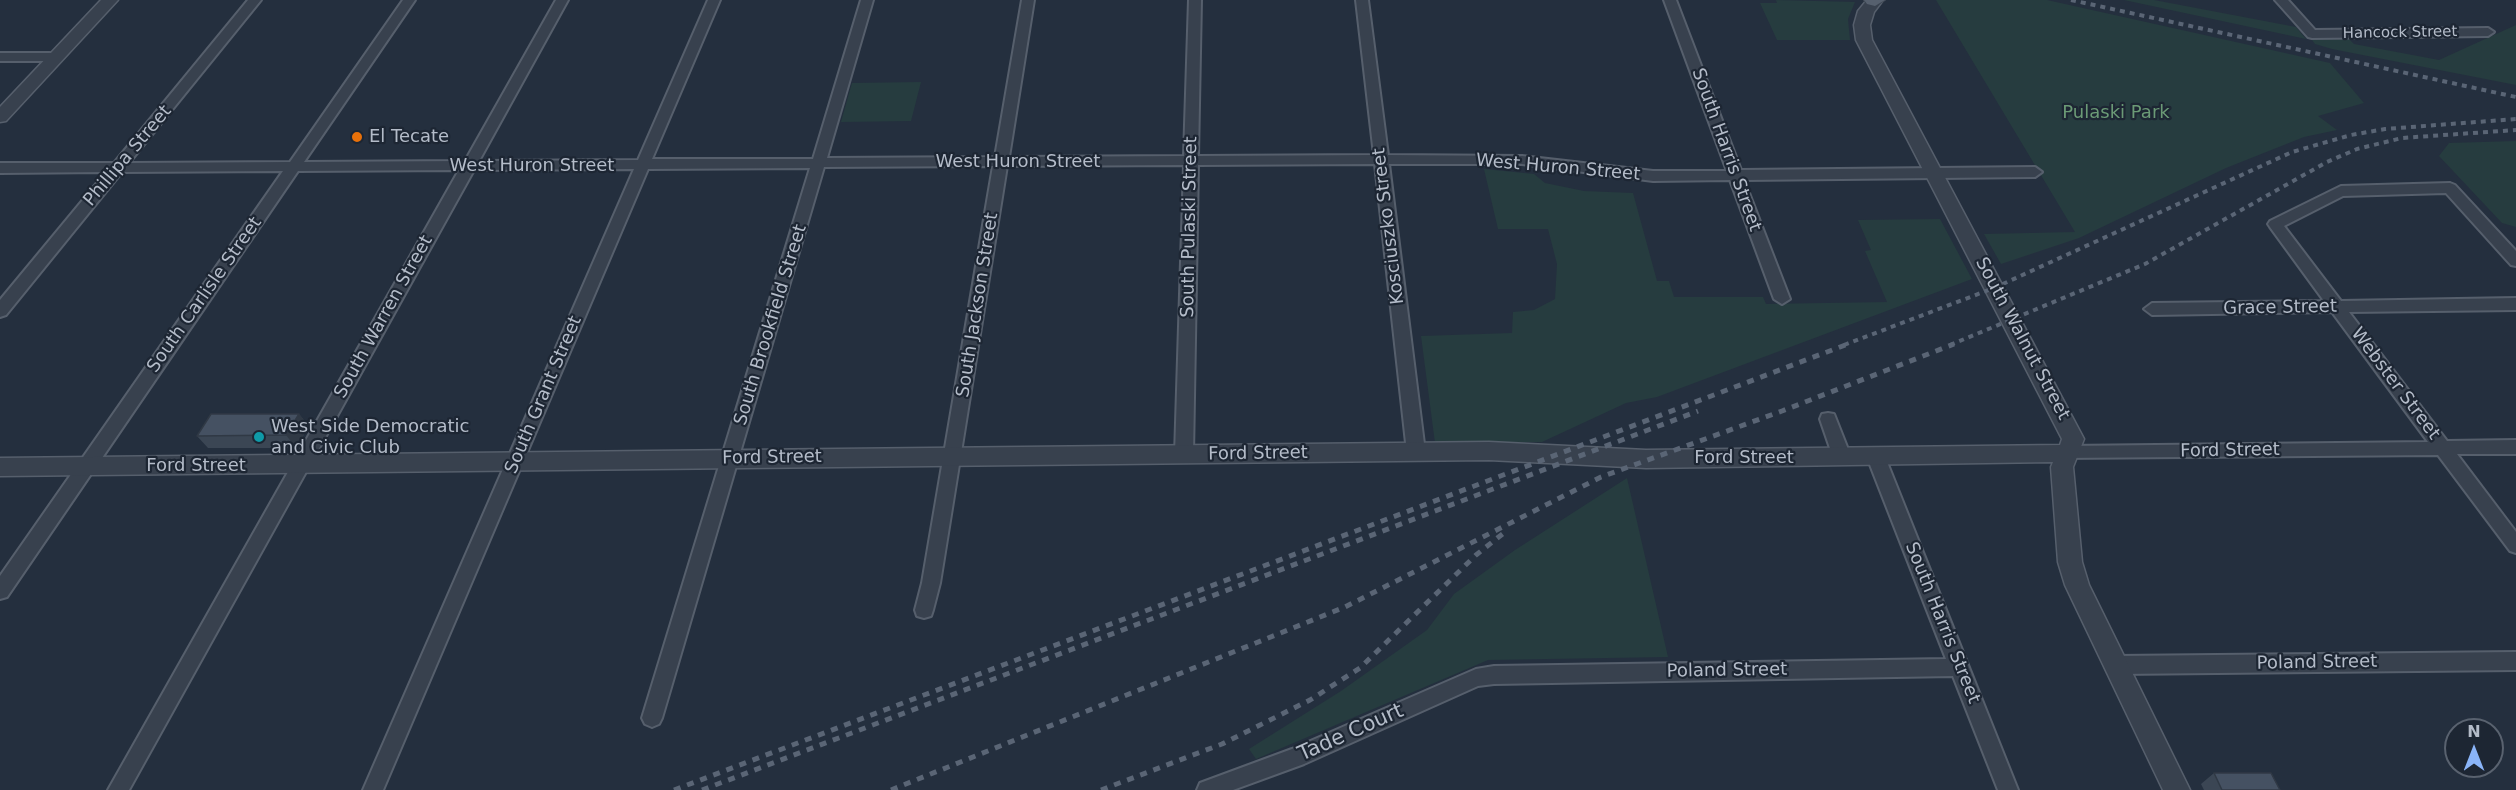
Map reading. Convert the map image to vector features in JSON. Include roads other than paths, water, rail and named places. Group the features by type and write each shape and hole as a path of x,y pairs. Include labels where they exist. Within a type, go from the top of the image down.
{"street":[{"path":"0,117 110,0"},
{"name":"Phillipa Street","path":"0,311 255,0"},
{"name":"South Carlisle Street","path":"0,591 409,0"},
{"name":"South Warren Street","path":"118,790 562,0"},
{"name":"South Grant Street","path":"373,790 714,0"},
{"name":"South Brookfield Street","path":"652,718 867,0"},
{"name":"South Jackson Street","path":"924,610 931,583 953,456 1028,0"},
{"name":"South Pulaski Street","path":"1184,455 1195,0"},
{"name":"Kosciuszko Street","path":"1362,0 1416,452"},
{"name":"South Harris Street","path":"1670,0 1782,299"},
{"name":"South Walnut Street","path":"1875,0 1866,11 1862,25 1864,40 2073,439 2062,467 2070,562 2077,585 2177,790"},
{"name":"Hancock Street","path":"2282,0 2312,34 2488,32"},
{"path":"0,57 57,57"},
{"name":"West Huron Street","path":"0,168 1381,159 1522,160 1631,176 2035,172"},
{"name":"Webster Street","path":"2516,261 2450,188 2342,190 2276,222 2276,226 2516,546"},
{"name":"Grace Street","path":"2152,309 2516,304"},
{"path":"1828,419 1842,457"},
{"name":"Ford Street","path":"0,467 1490,451 1646,459 2516,447"},
{"name":"South Harris Street","path":"1876,457 2008,790"},
{"name":"Poland Street","path":"2117,665 2516,661"},
{"name":"Poland Street","path":"1494,675 1960,667"},
{"name":"Tade Court","path":"1208,790 1297,757 1476,678 1494,675"}],"railway":[{"path":"2071,0 2516,97"},
{"path":"1844,345 1994,288 2292,152 2351,135 2385,129 2516,119"},
{"path":"1950,345 2145,264 2327,162 2357,149 2402,138 2516,130"},
{"path":"674,790 1848,344"},
{"path":"891,790 1345,607 1601,477 1782,411 1954,344"},
{"path":"702,790 1698,411"},
{"path":"1101,790 1222,744 1310,700 1360,668 1476,555 1505,532"}],"place":[{"name":"El Tecate","path":"357,137"},
{"name":"West Side Democratic and Civic Club","path":"259,437"}],"park label":[{"name":"Pulaski Park","path":"2116,113"}]}
